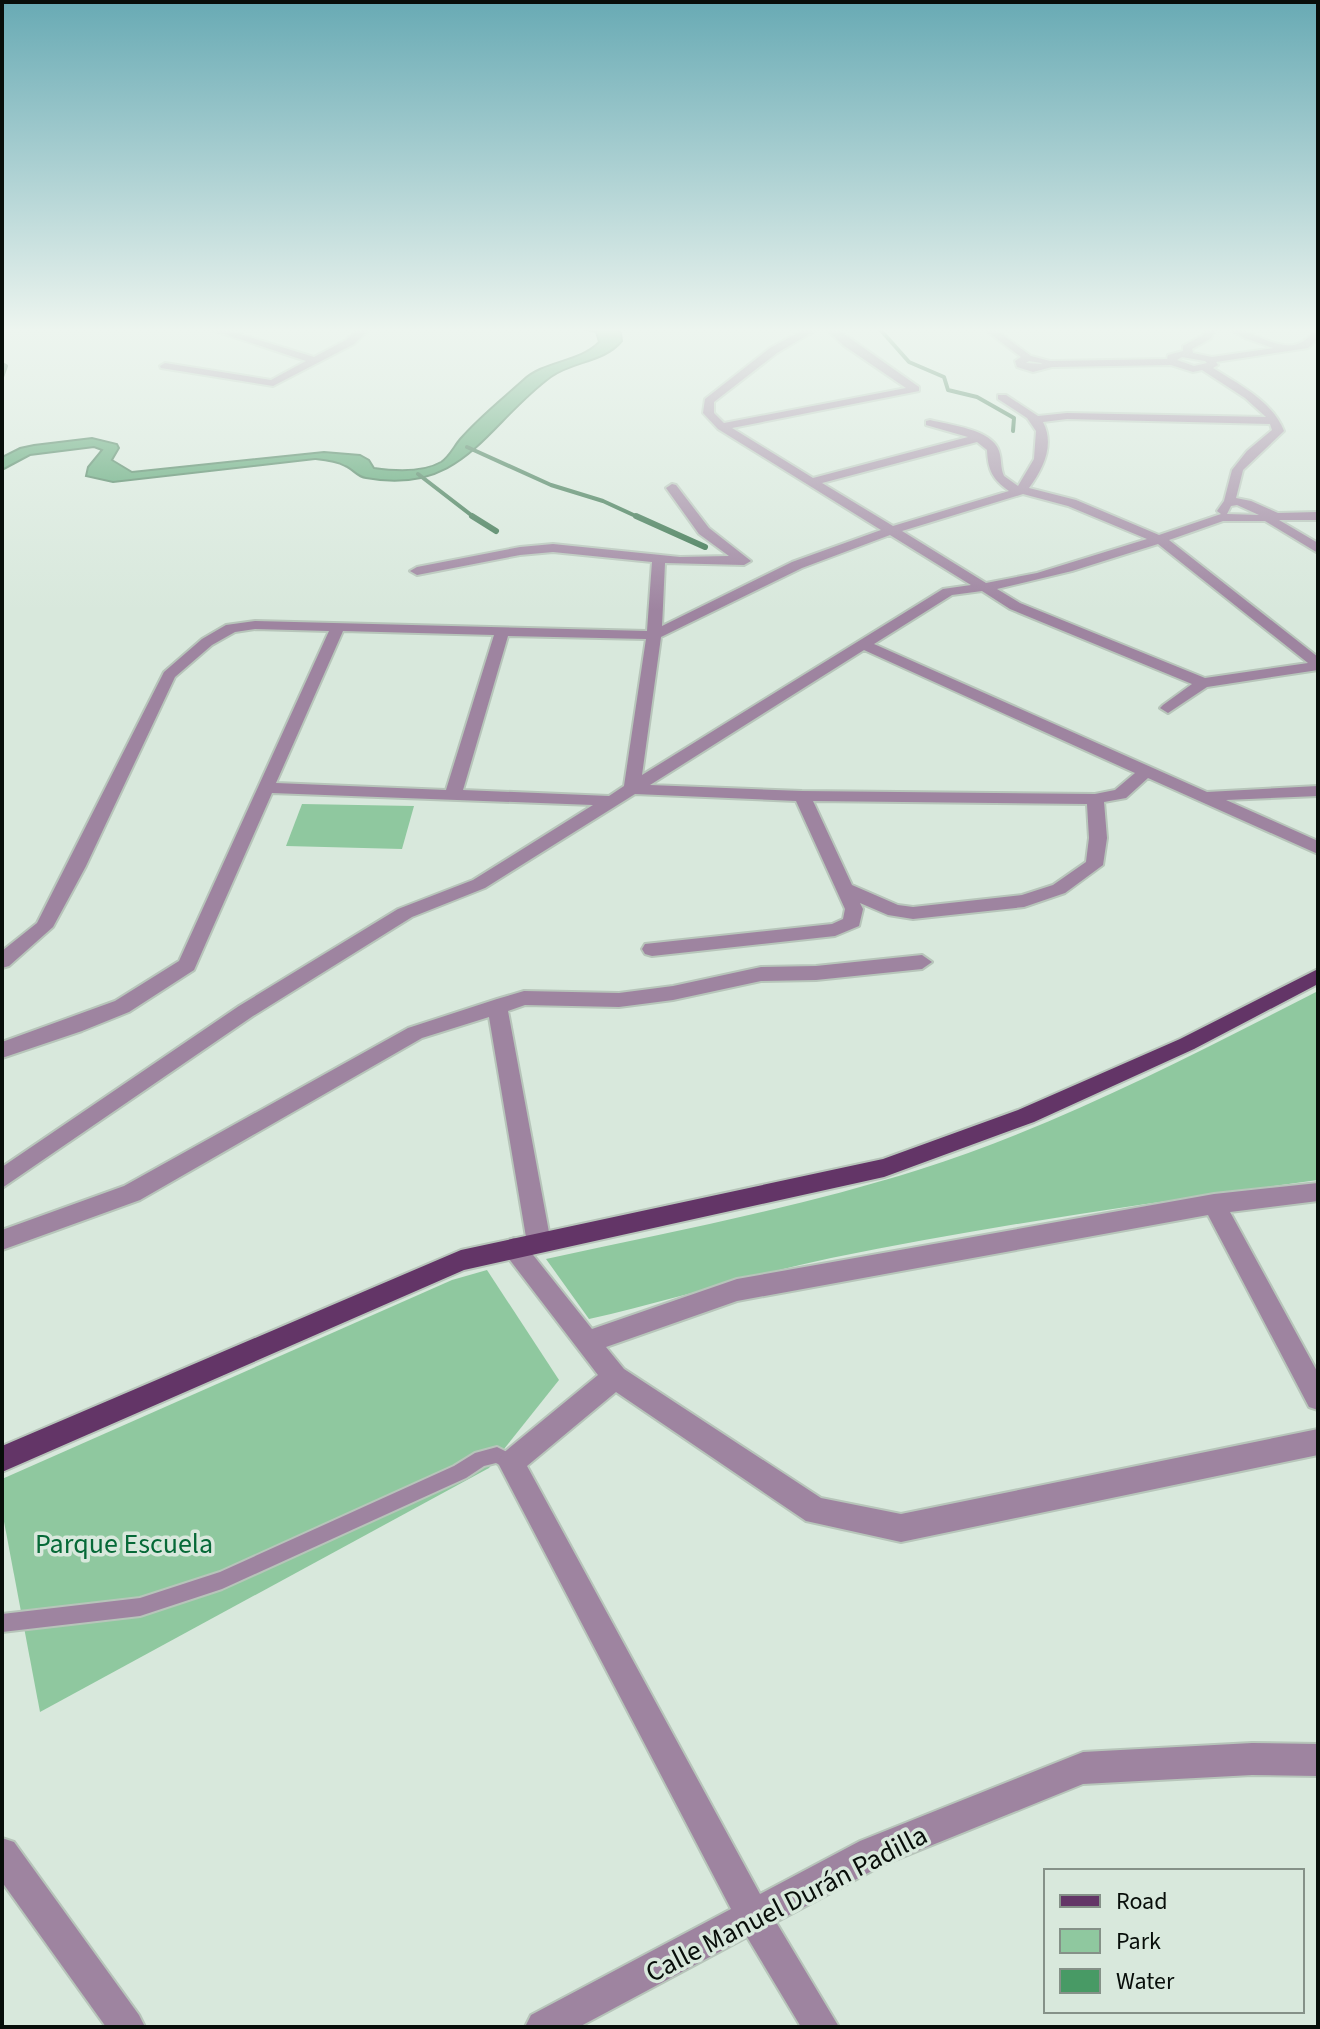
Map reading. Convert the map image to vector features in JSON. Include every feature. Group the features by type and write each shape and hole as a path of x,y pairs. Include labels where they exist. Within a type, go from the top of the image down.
{"main road":[{"path":"2,1459 461,1260 884,1168 1026,1116 1187,1044 1318,976"}],"street":[{"path":"716,422 978,586 1015,606 1203,683"},
{"path":"722,427 749,422"},
{"path":"2,961 44,927 77,866 169,675 207,642 231,628 255,625 654,635 771,578 889,531 1020,491 1031,481 1042,455 1041,427 1037,422"},
{"path":"1230,509 1228,489 1234,473 1278,431 1276,422"},
{"path":"930,423 979,438 993,450 994,467 999,478 1020,491 1072,503 1161,540 1318,665"},
{"path":"811,482 979,438"},
{"path":"672,488 704,531 771,578"},
{"path":"1230,509 1249,521 1266,515 1318,516"},
{"path":"2,1179 259,1003 405,913 479,884 948,592 1012,583 1161,540 1230,509"},
{"path":"1266,515 1318,549"},
{"path":"417,571 520,551 553,548 659,559 743,560"},
{"path":"632,789 654,635 659,559"},
{"path":"2,1050 90,1020 160,988 187,965 338,627"},
{"path":"453,795 502,631"},
{"path":"864,645 1318,848"},
{"path":"1168,708 1203,683 1318,665"},
{"path":"632,789 802,796 1095,799 1120,794 1147,771"},
{"path":"266,788 613,801"},
{"path":"1204,797 1318,791"},
{"path":"652,949 835,930 852,922 854,909 802,796"},
{"path":"845,889 895,911 913,913 1024,901 1059,889 1094,865 1098,838 1095,799"},
{"path":"2,1240 132,1193 415,1033 497,1006 524,998 619,1000 673,993 761,974 816,973 922,962"},
{"path":"497,1006 527,1246 587,1342 615,1377 632,1392 816,1511 901,1528 1318,1442"},
{"path":"587,1342 737,1290 1214,1204 1318,1192"},
{"path":"1214,1204 1318,1398"},
{"path":"615,1377 511,1463 753,1916 821,2027"},
{"name":"Calle Manuel Durán Padilla","path":"543,2027 872,1853 1083,1768 1252,1759 1318,1760"},
{"path":"2,1854 127,2027"}],"lane":[{"path":"2,1623 140,1607 222,1580 460,1472 481,1459 497,1455 511,1463"}],"green space":[{"path":"302,804 414,806 402,849 286,846"},
{"path":"1318,991 1318,1180 1074,1215 892,1246 801,1265 589,1319 546,1259 826,1196 970,1152 1122,1089"},
{"name":"Parque Escuela","path":"487,1270 559,1380 489,1468 40,1712 2,1511 2,1479 452,1280"}],"water":[{"path":"502,422 450,467 427,477 399,481 366,478 338,463 315,459 113,482 86,476 88,467 102,450 94,447 30,455 2,470 2,457 20,448 92,438 117,444 119,448 112,460 132,472 324,452 360,455 369,460 374,468 417,470 444,460 475,423"}],"waterway":[{"path":"1013,431 1014,422"},
{"path":"467,447 551,485 603,501 640,518"},
{"path":"418,474 474,517"},
{"path":"636,516 705,547"},
{"path":"474,517 496,531"}]}
